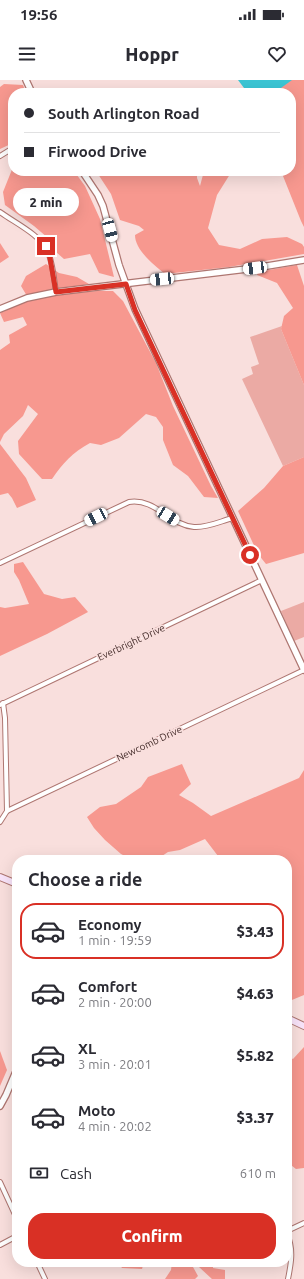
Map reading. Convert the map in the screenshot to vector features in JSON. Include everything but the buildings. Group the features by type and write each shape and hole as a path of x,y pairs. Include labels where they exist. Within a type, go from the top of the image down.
{"main road":[{"path":"0,877 12,882"},
{"path":"292,1020 304,1026"}],"street":[{"path":"85,176 103,206 135,310 304,670"},
{"path":"0,212 36,237 46,246 50,258 56,292"},
{"path":"0,308 27,298 56,292 255,268 304,260"},
{"path":"0,563 129,502 137,501 148,503 177,521 195,527 233,518"},
{"name":"Everbright Drive","path":"1,704 262,580"},
{"name":"Newcomb Drive","path":"6,811 304,670"},
{"path":"0,822 6,811 5,718 1,704"},
{"path":"0,1106 12,1081"},
{"path":"0,1182 12,1208"},
{"path":"292,1229 304,1223"},
{"path":"0,1245 12,1239"},
{"path":"39,1267 45,1279"},
{"path":"288,1279 290,1267"}],"shaded area":[{"path":"290,80 304,80 304,227 283,176 296,176 296,88 280,88"},
{"path":"4,84 23,85 24,88 8,88 8,145 0,149 0,87"},
{"path":"9,176 78,176 85,186 100,219 114,277 99,273 90,254 64,259 56,252 48,238 5,205 3,192"},
{"path":"99,176 197,176 200,186 203,176 229,176 217,195 208,228 219,245 240,249 262,239 287,237 302,244 304,247 304,254 229,267 165,274 146,257 138,246 135,235 144,230 139,226 120,220 111,194"},
{"path":"0,243 9,257 0,263"},
{"path":"46,264 59,273 77,277 89,284 27,296 21,286 26,276"},
{"path":"297,265 304,286 304,385 281,329 284,316 293,308 277,283 257,275 258,272"},
{"path":"98,291 113,291 123,301 156,363 173,406 218,498 204,497 188,476 173,465 163,440 163,427 156,417 146,414 119,438 101,445 90,443 78,451 64,463 52,479 42,479 19,454 18,441 38,414 28,405 23,416 4,434 0,442 0,350 10,343 9,335 27,325 23,317 4,322 0,313 36,299"},
{"path":"282,326 281,329 304,385 304,457 283,466 242,379 253,374 251,367 259,364 250,337"},
{"path":"0,444 26,478 36,500 17,508 8,493 0,495"},
{"path":"304,457 304,553 266,564 258,554 238,511 264,488 283,466"},
{"path":"23,562 44,594 62,599 75,597 88,612 47,634 0,656 0,607 5,608 29,604 14,572 14,564"},
{"path":"304,602 304,637 294,641 281,611"},
{"path":"182,764 191,784 179,795 211,816 299,778 304,770 304,995 292,1000 292,855 217,855 205,839 180,850 168,852 164,855 123,855 105,840 94,828 87,817 100,807 116,804 141,787 148,777"},
{"path":"304,1047 304,1168 296,1169 292,1166 293,1059"},
{"path":"0,1051 7,1070 0,1086"},
{"path":"121,1267 143,1267 142,1269"},
{"path":"171,1267 193,1267 198,1276 195,1279 165,1279"},
{"path":"199,1267 213,1267 225,1270 225,1279 212,1279"}],"water":[{"path":"238,80 292,80 281,88 244,88"}],"route":[{"path":"46,246 50,258 56,292 126,284 135,310 250,555"}]}
